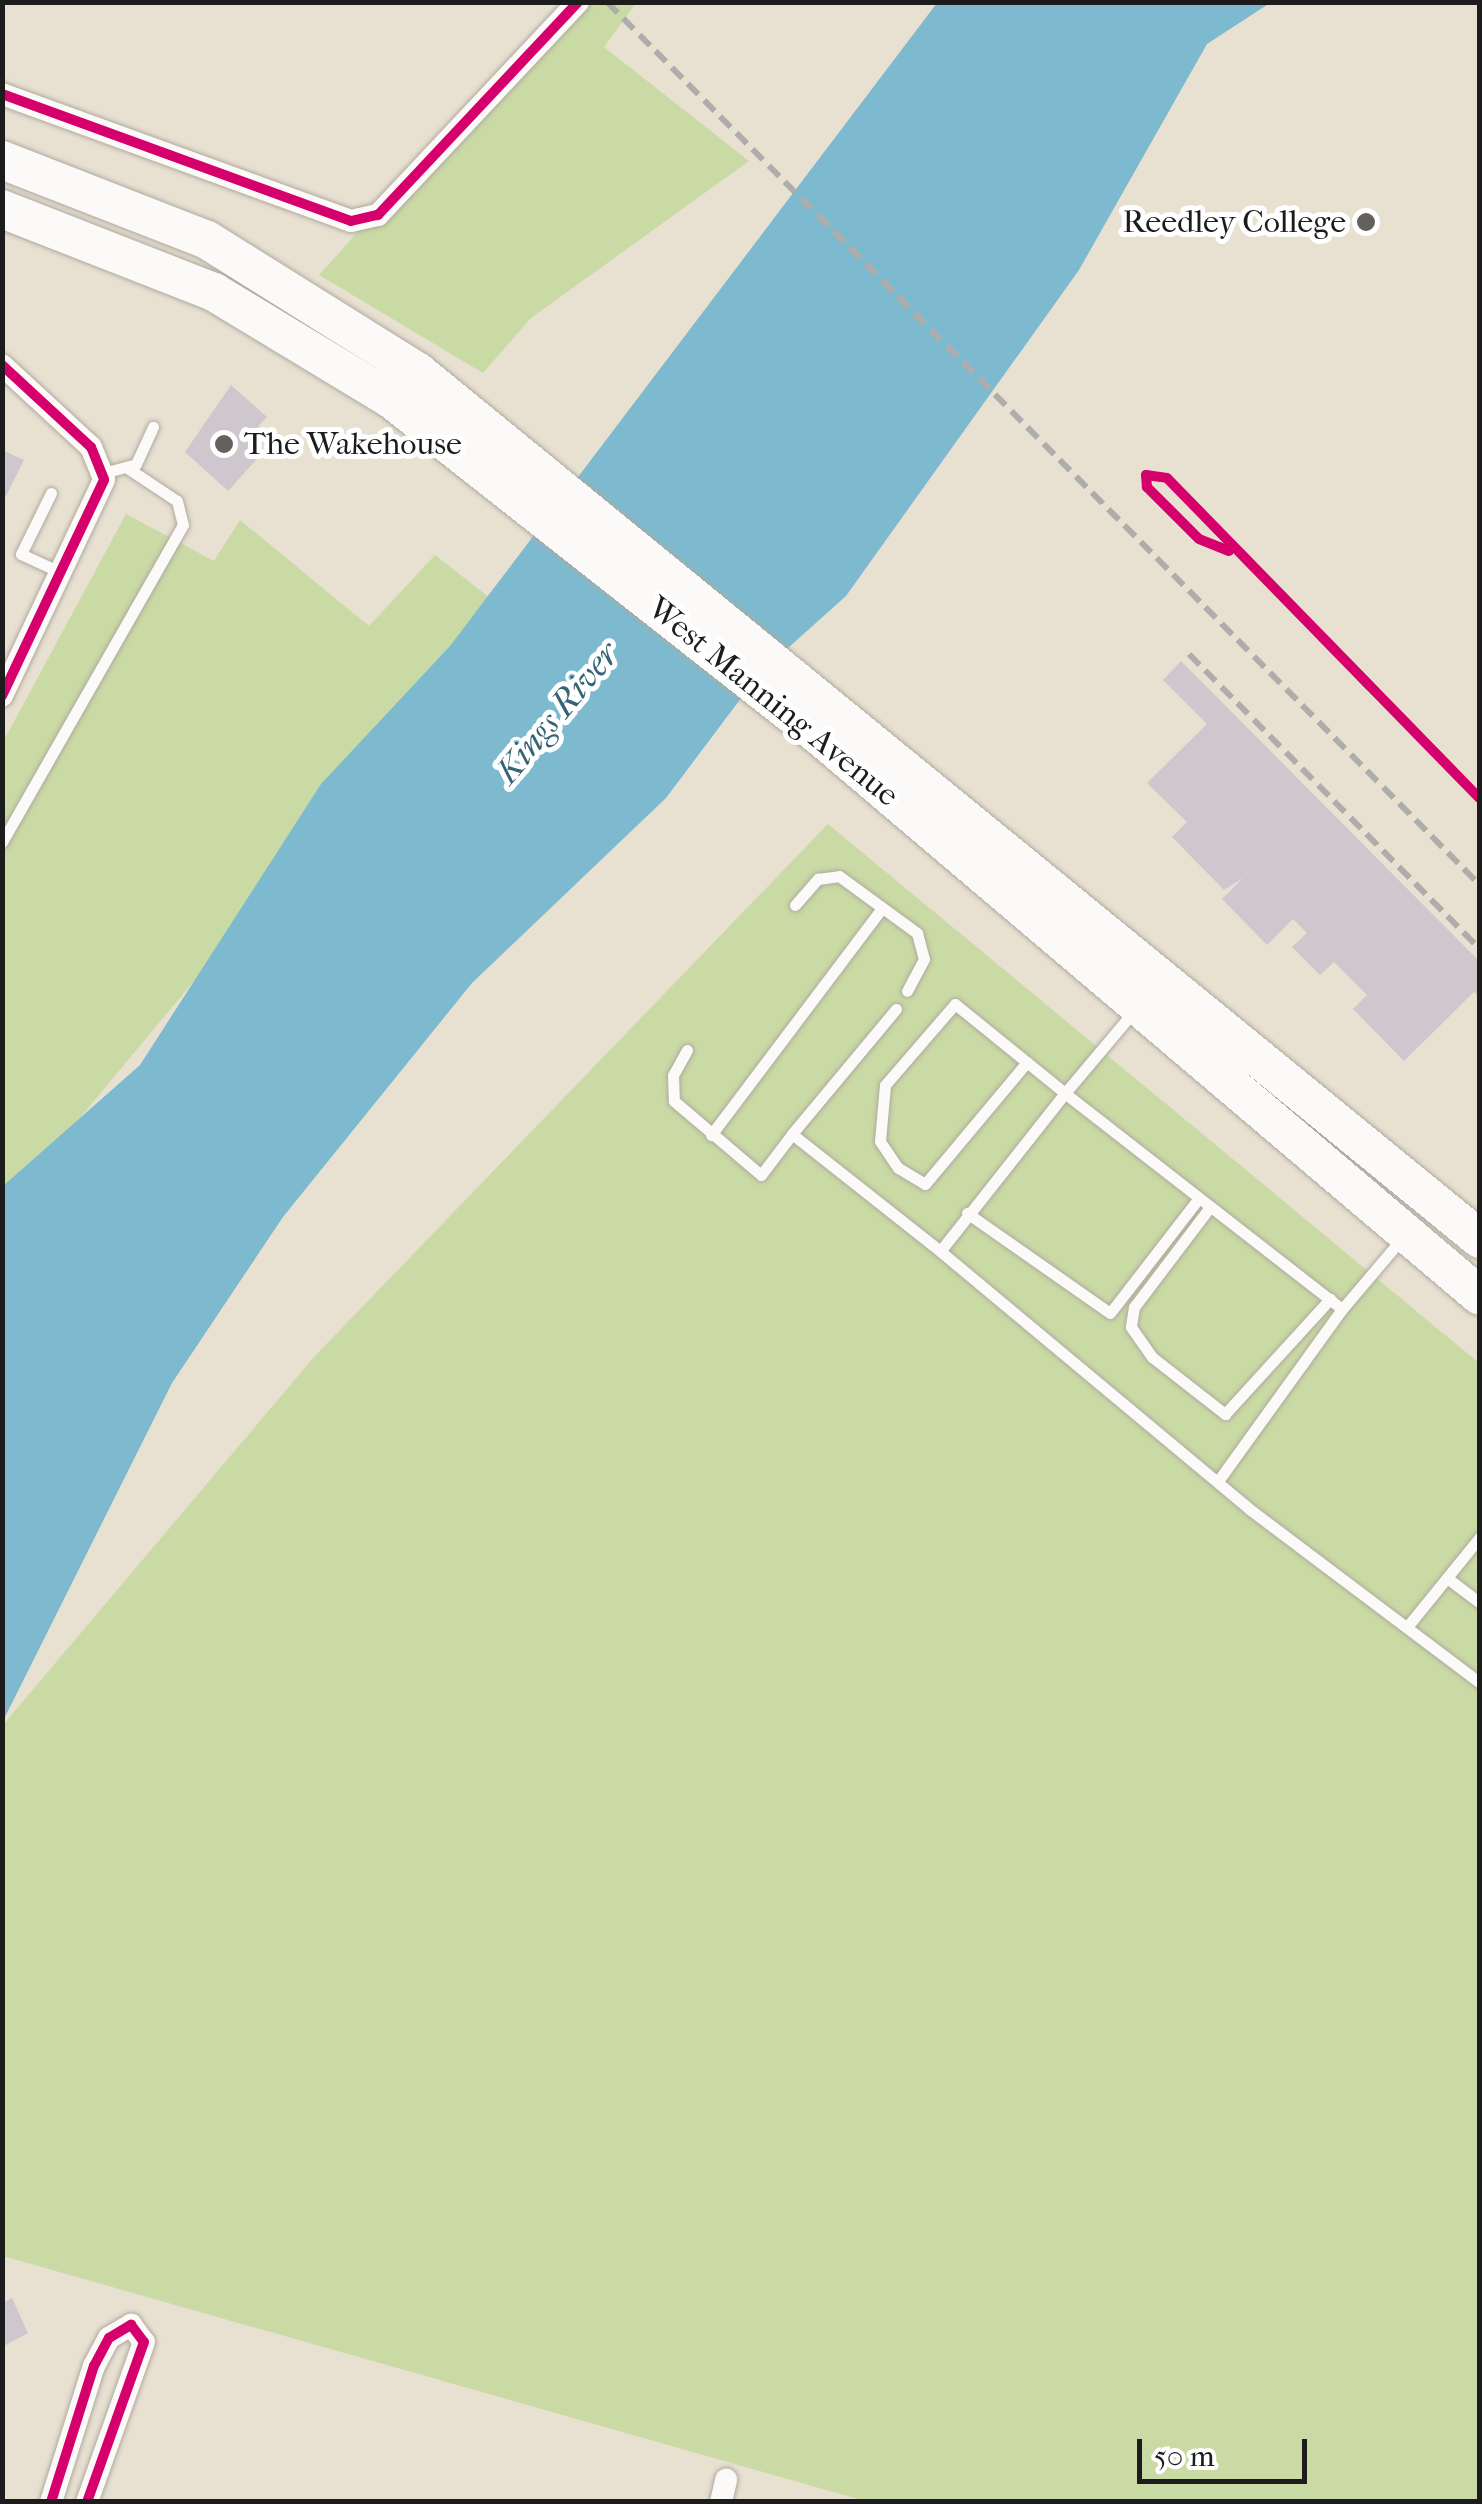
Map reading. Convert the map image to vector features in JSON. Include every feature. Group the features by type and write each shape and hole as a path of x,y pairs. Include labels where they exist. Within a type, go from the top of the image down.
{"main road":[{"name":"West Manning Avenue","path":"2,160 241,258 480,419 834,726 1137,1008 1480,1296"},
{"name":"West Manning Avenue","path":"10,213 158,266 292,333 834,726 1480,1238"}],"street":[{"path":"2,94 351,221 378,215 578,2"},
{"path":"2,366 91,447 102,473 100,502 2,696"},
{"path":"51,2502 94,2366 109,2338 132,2325 144,2342 88,2502"}],"lane":[{"path":"129,469 153,427"},
{"path":"2,842 182,526 182,507 129,469 102,473"},
{"path":"52,492 22,554 64,574"},
{"path":"795,906 818,879 839,876 916,933 924,959 907,992"},
{"path":"711,1134 882,908"},
{"path":"1027,1062 925,1184 898,1168 880,1141 884,1086 955,1004 1342,1309"},
{"path":"687,1050 673,1075 674,1101 761,1176 896,1008"},
{"path":"940,1251 1137,1008"},
{"path":"792,1134 1218,1481 1480,1683"},
{"path":"967,1213 1110,1312 1199,1198"},
{"path":"1210,1207 1134,1307 1131,1327 1152,1356 1225,1414 1240,1406 1330,1300"},
{"path":"1218,1481 1342,1309 1404,1236"},
{"path":"1407,1627 1480,1537"},
{"path":"1447,1578 1478,1604"}],"green space":[{"path":"564,3 636,3 604,47 749,161 531,318 483,373 319,275"},
{"path":"126,514 214,561 240,520 369,626 435,555 504,609 3,1210 3,742"},
{"path":"828,824 1479,1363 1479,2501 865,2501 3,2256 3,1725 314,1357"}],"water":[{"name":"Kings River","path":"937,3 1270,3 1207,44 1079,270 846,596 760,673 666,798 472,983 283,1217 172,1383 3,1721 3,1186 140,1065 321,784 450,646"}],"building":[{"name":"The Wakehouse","path":"231,385 267,417 248,437 264,451 228,491 185,452"},
{"path":"2,450 24,460 2,504"},
{"path":"1181,661 1480,962 1480,998 1474,992 1404,1061 1353,1009 1367,995 1334,962 1320,975 1292,947 1307,933 1293,919 1267,945 1222,899 1243,878 1224,890 1172,837 1187,822 1147,783 1207,724 1163,680"},
{"path":"12,2298 28,2333 2,2347 2,2303"}],"railway":[{"path":"607,2 1480,885"},
{"path":"1189,654 1480,949"}],"cycle path":[{"path":"2,94 351,221 378,215 578,2"},
{"path":"2,365 91,447 104,480 2,696"},
{"path":"1229,551 1199,539 1147,487 1146,475 1167,478 1480,799"},
{"path":"51,2502 94,2366 109,2338 131,2325 144,2342 87,2502"}],"place":[{"name":"Reedley College","path":"1366,222"},
{"name":"The Wakehouse","path":"224,444"}]}
